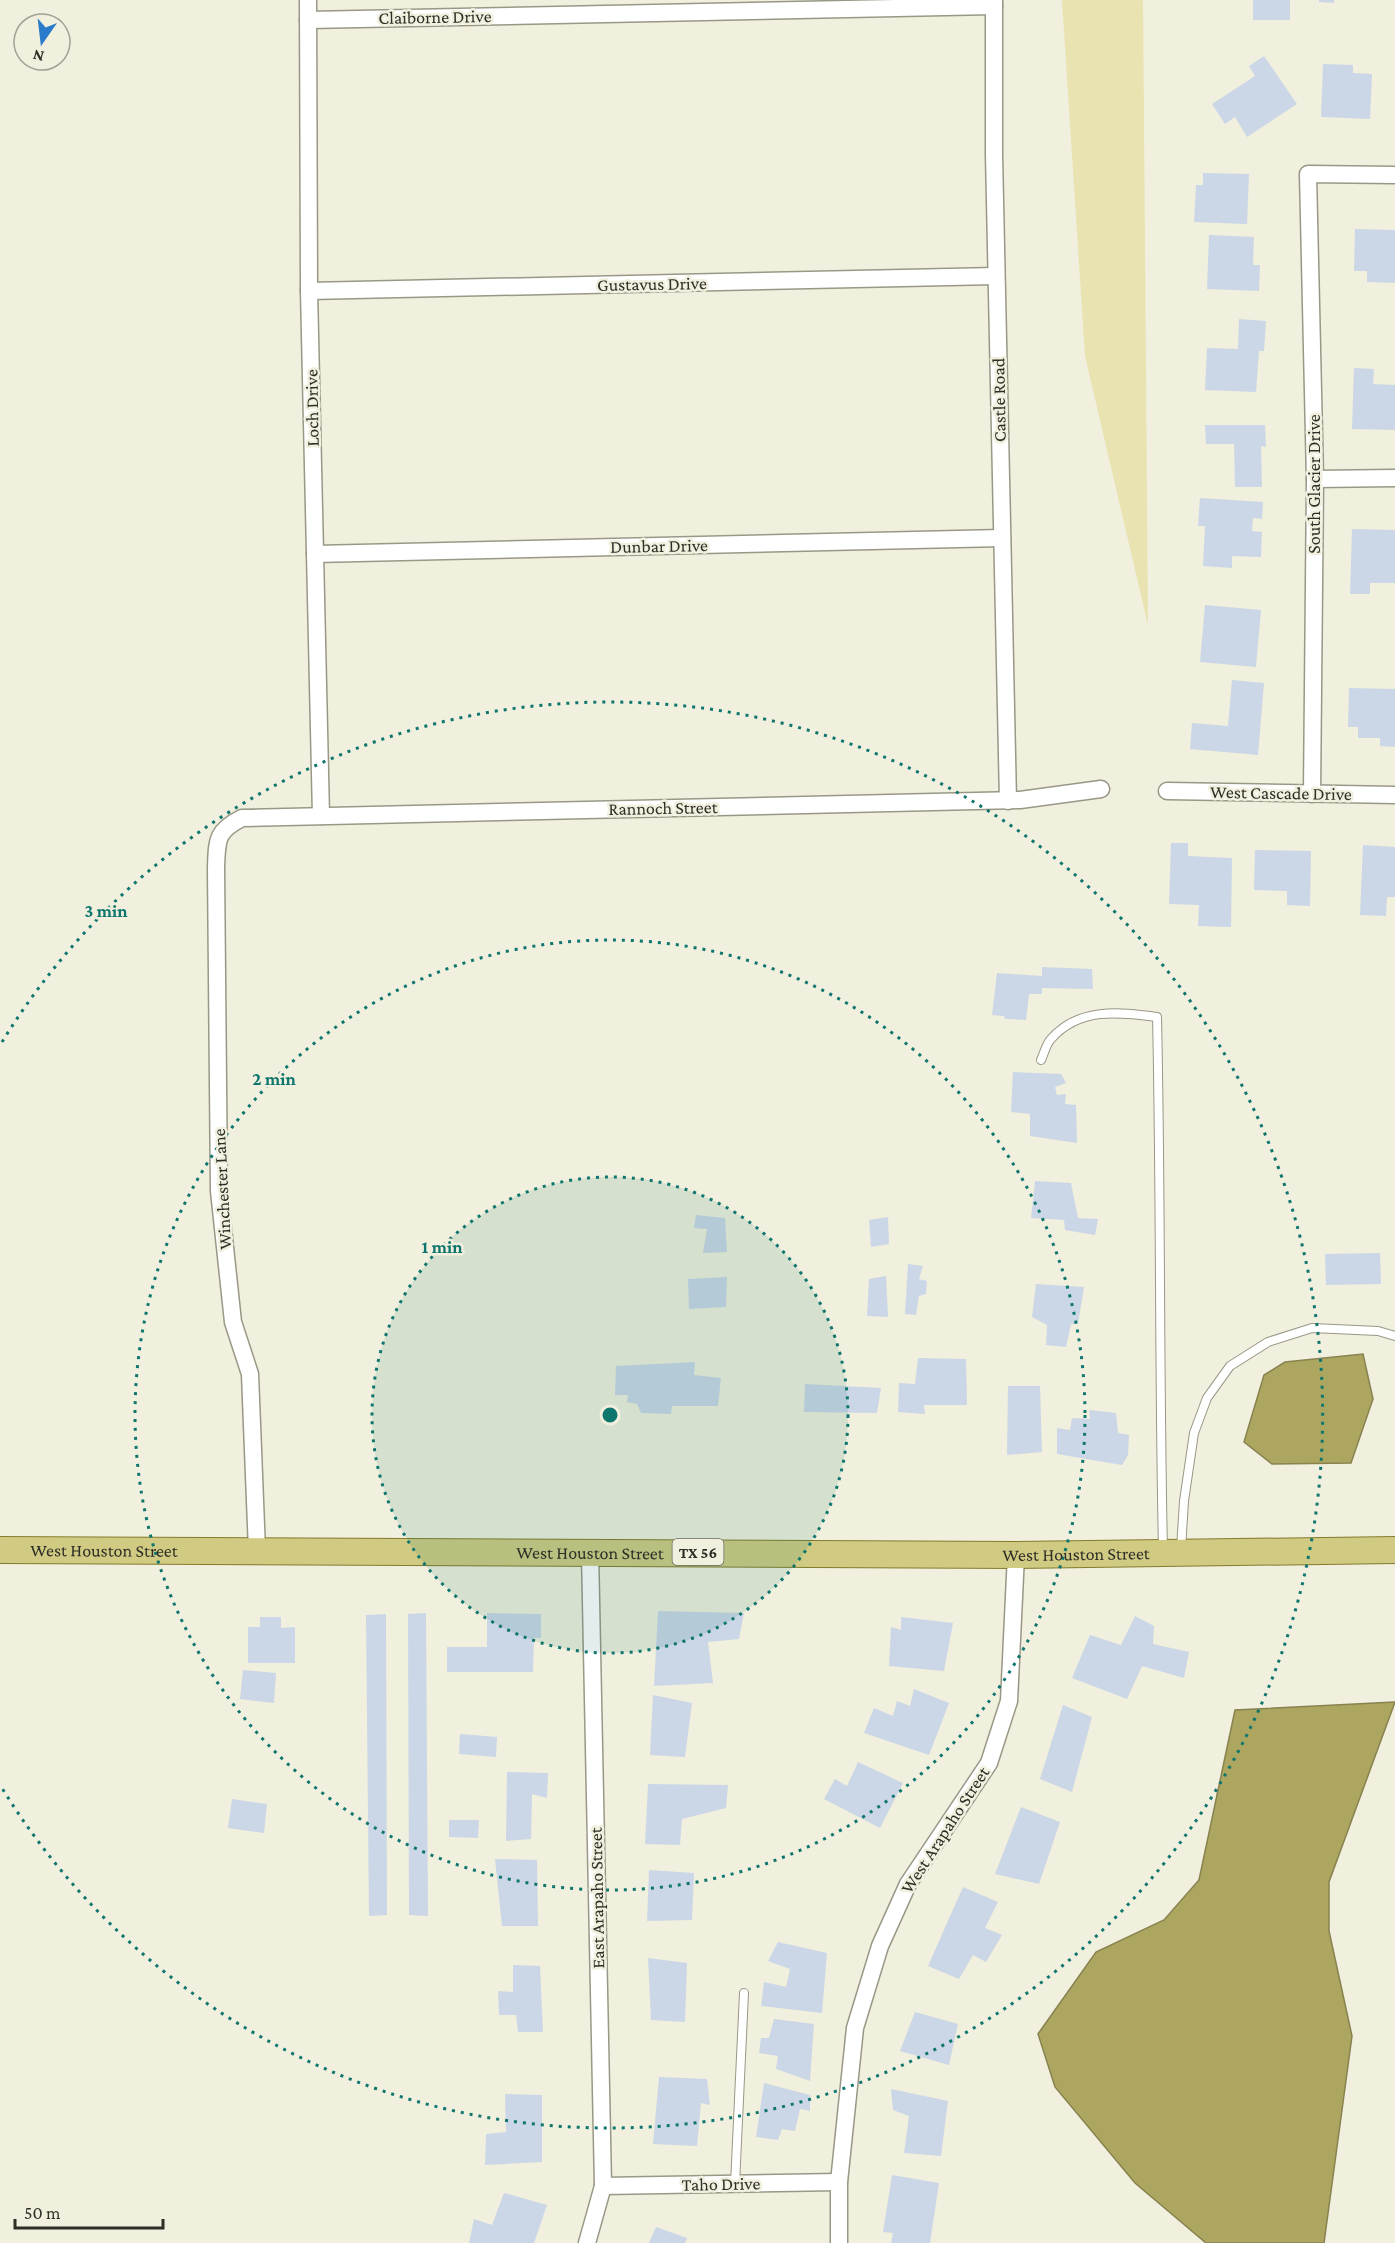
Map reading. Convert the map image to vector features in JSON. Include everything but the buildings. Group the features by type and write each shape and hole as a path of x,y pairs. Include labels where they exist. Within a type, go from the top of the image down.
{"main road":[{"name":"West Houston Street","path":"0,1550 1016,1555 1395,1550"}],"street":[{"name":"Loch Drive","path":"308,0 309,291 321,816"},
{"name":"Claiborne Drive","path":"308,20 994,3"},
{"name":"Castle Road","path":"994,3 996,276 1008,801"},
{"name":"South Glacier Drive","path":"1312,794 1315,479 1308,174 1395,176"},
{"name":"Gustavus Drive","path":"309,291 996,276"},
{"path":"1315,479 1395,478"},
{"name":"Dunbar Drive","path":"315,554 1002,538"},
{"name":"Rannoch Street","path":"225,826 242,818 1008,801 1101,789"},
{"name":"West Cascade Drive","path":"1167,791 1395,795"},
{"name":"Winchester Lane","path":"225,826 217,842 216,868 219,1191 233,1322 250,1374 257,1551"},
{"name":"East Arapaho Street","path":"587,2243 603,2186 590,1552"},
{"name":"West Arapaho Street","path":"839,2243 839,2182 855,2028 880,1946 908,1884 989,1763 1010,1701 1016,1555"},
{"name":"Taho Drive","path":"603,2186 839,2182"}],"lane":[{"path":"1041,1060 1049,1040 1064,1028 1089,1015 1127,1013 1157,1017 1161,1169 1159,1349 1172,1553"},
{"path":"1172,1553 1184,1501 1194,1433 1207,1398 1230,1366 1268,1342 1312,1328 1378,1331 1395,1336"},
{"path":"735,2184 744,1993"}],"shaded area":[{"path":"1062,0 1143,0 1148,625 1085,356"},
{"path":"1363,1354 1373,1399 1351,1463 1272,1464 1244,1442 1264,1375 1285,1362"},
{"path":"1395,1702 1329,1882 1329,1931 1352,2036 1324,2243 1206,2243 1135,2183 1055,2087 1038,2034 1096,1952 1164,1920 1199,1880 1235,1710"}]}
